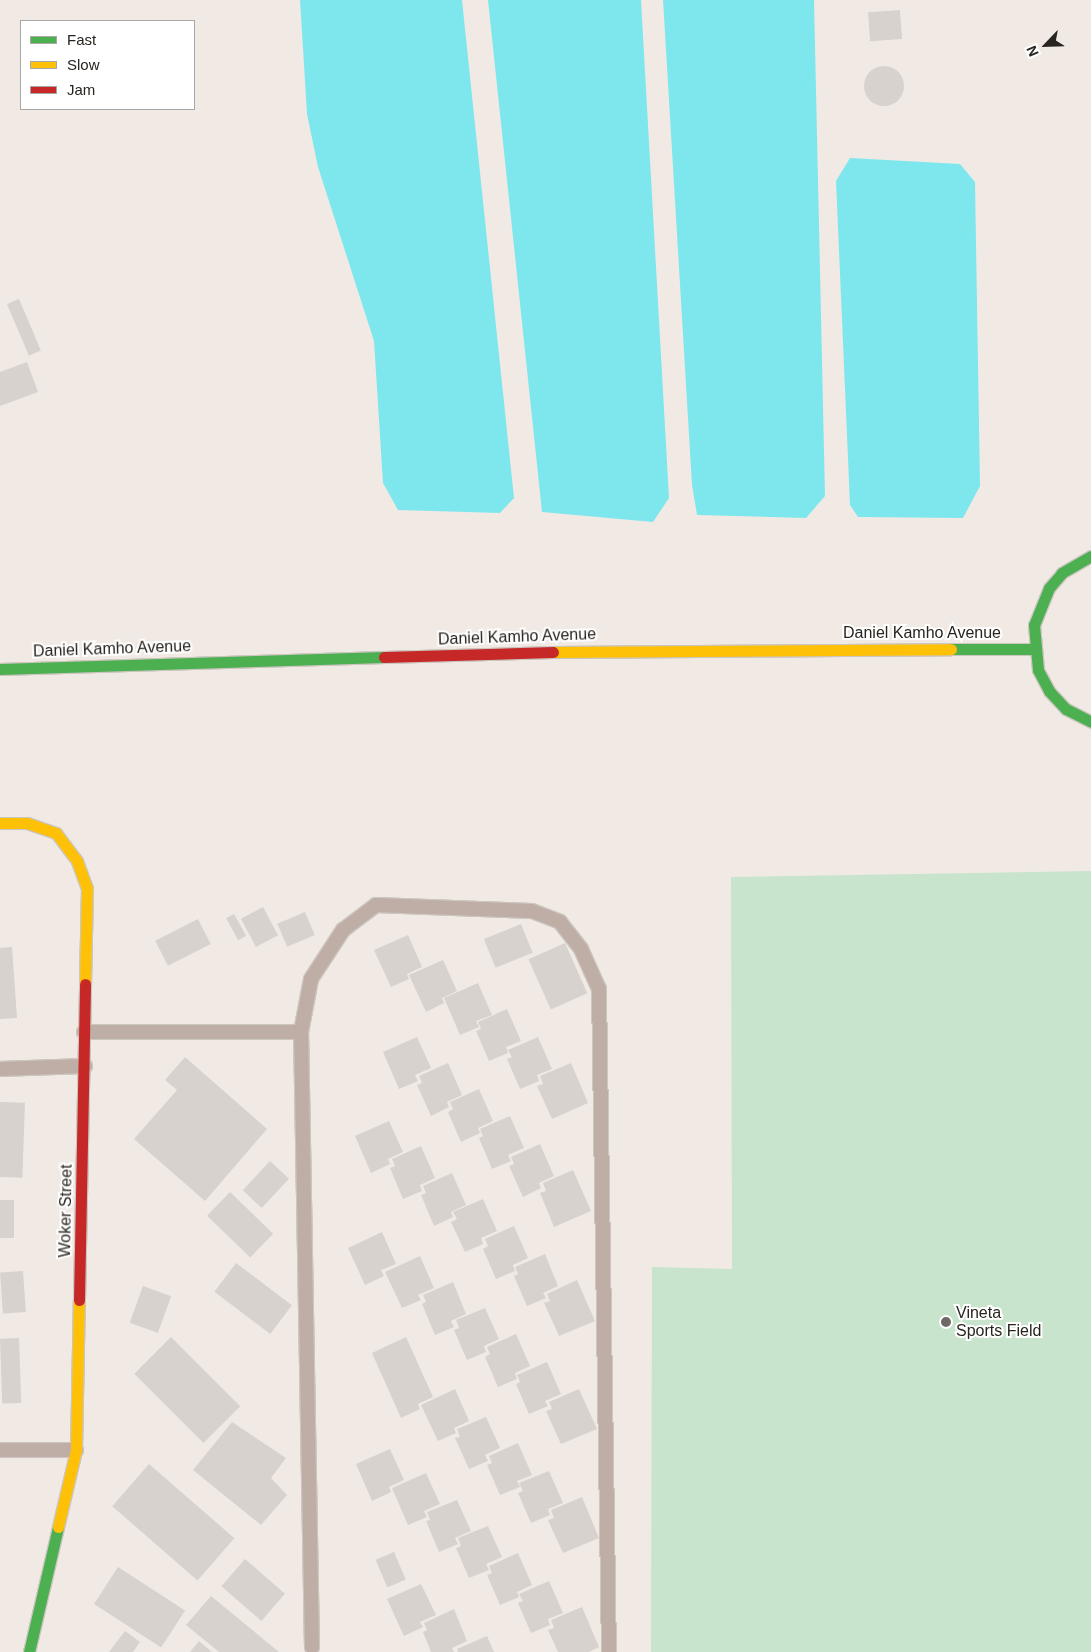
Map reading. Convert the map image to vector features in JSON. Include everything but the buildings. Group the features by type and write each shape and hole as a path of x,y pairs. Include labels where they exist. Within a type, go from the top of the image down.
{"main road":[{"path":"1091,556 1062,573 1049,588 1034,625 1034,648 1038,670 1049,691 1066,709 1091,722"},
{"name":"Daniel Kamho Avenue","path":"0,669 573,651 1034,648"},
{"name":"Woker Street","path":"0,823 27,823 56,833 77,861 87,888 76,1450 29,1652"}],"lane":[{"path":"312,1648 301,1032 311,979 343,930 376,905 532,911 560,922 581,949 599,989 609,1652"},
{"path":"84,1032 301,1032"},
{"path":"0,1070 85,1066"},
{"path":"0,1450 76,1450"}],"green space":[{"name":"Vineta Sports Field","path":"1091,871 1091,1652 651,1652 652,1267 732,1269 731,877"}],"water":[{"path":"300,0 462,0 514,498 500,513 398,510 383,483 374,341 318,167 307,114"},
{"path":"488,0 641,0 669,498 653,522 542,512"},
{"path":"663,0 814,0 825,496 806,518 697,515 692,485"},
{"path":"850,158 960,164 975,182 980,486 963,518 858,517 850,505 836,181"}],"traffic: fast":[{"path":"1091,556 1062,573 1049,588 1034,625 1038,670 1049,691 1066,709 1091,722"},
{"path":"951,649 1034,649"},
{"path":"0,669 384,657"},
{"path":"29,1652 58,1527"}],"traffic: slow":[{"path":"553,652 951,649"},
{"path":"0,823 27,823 56,833 77,861 87,888 85,984"},
{"path":"58,1527 76,1450 79,1300"}],"traffic: jam":[{"path":"384,657 553,652"},
{"path":"79,1300 85,984"}],"place":[{"name":"Vineta Sports Field","path":"946,1322"}]}
